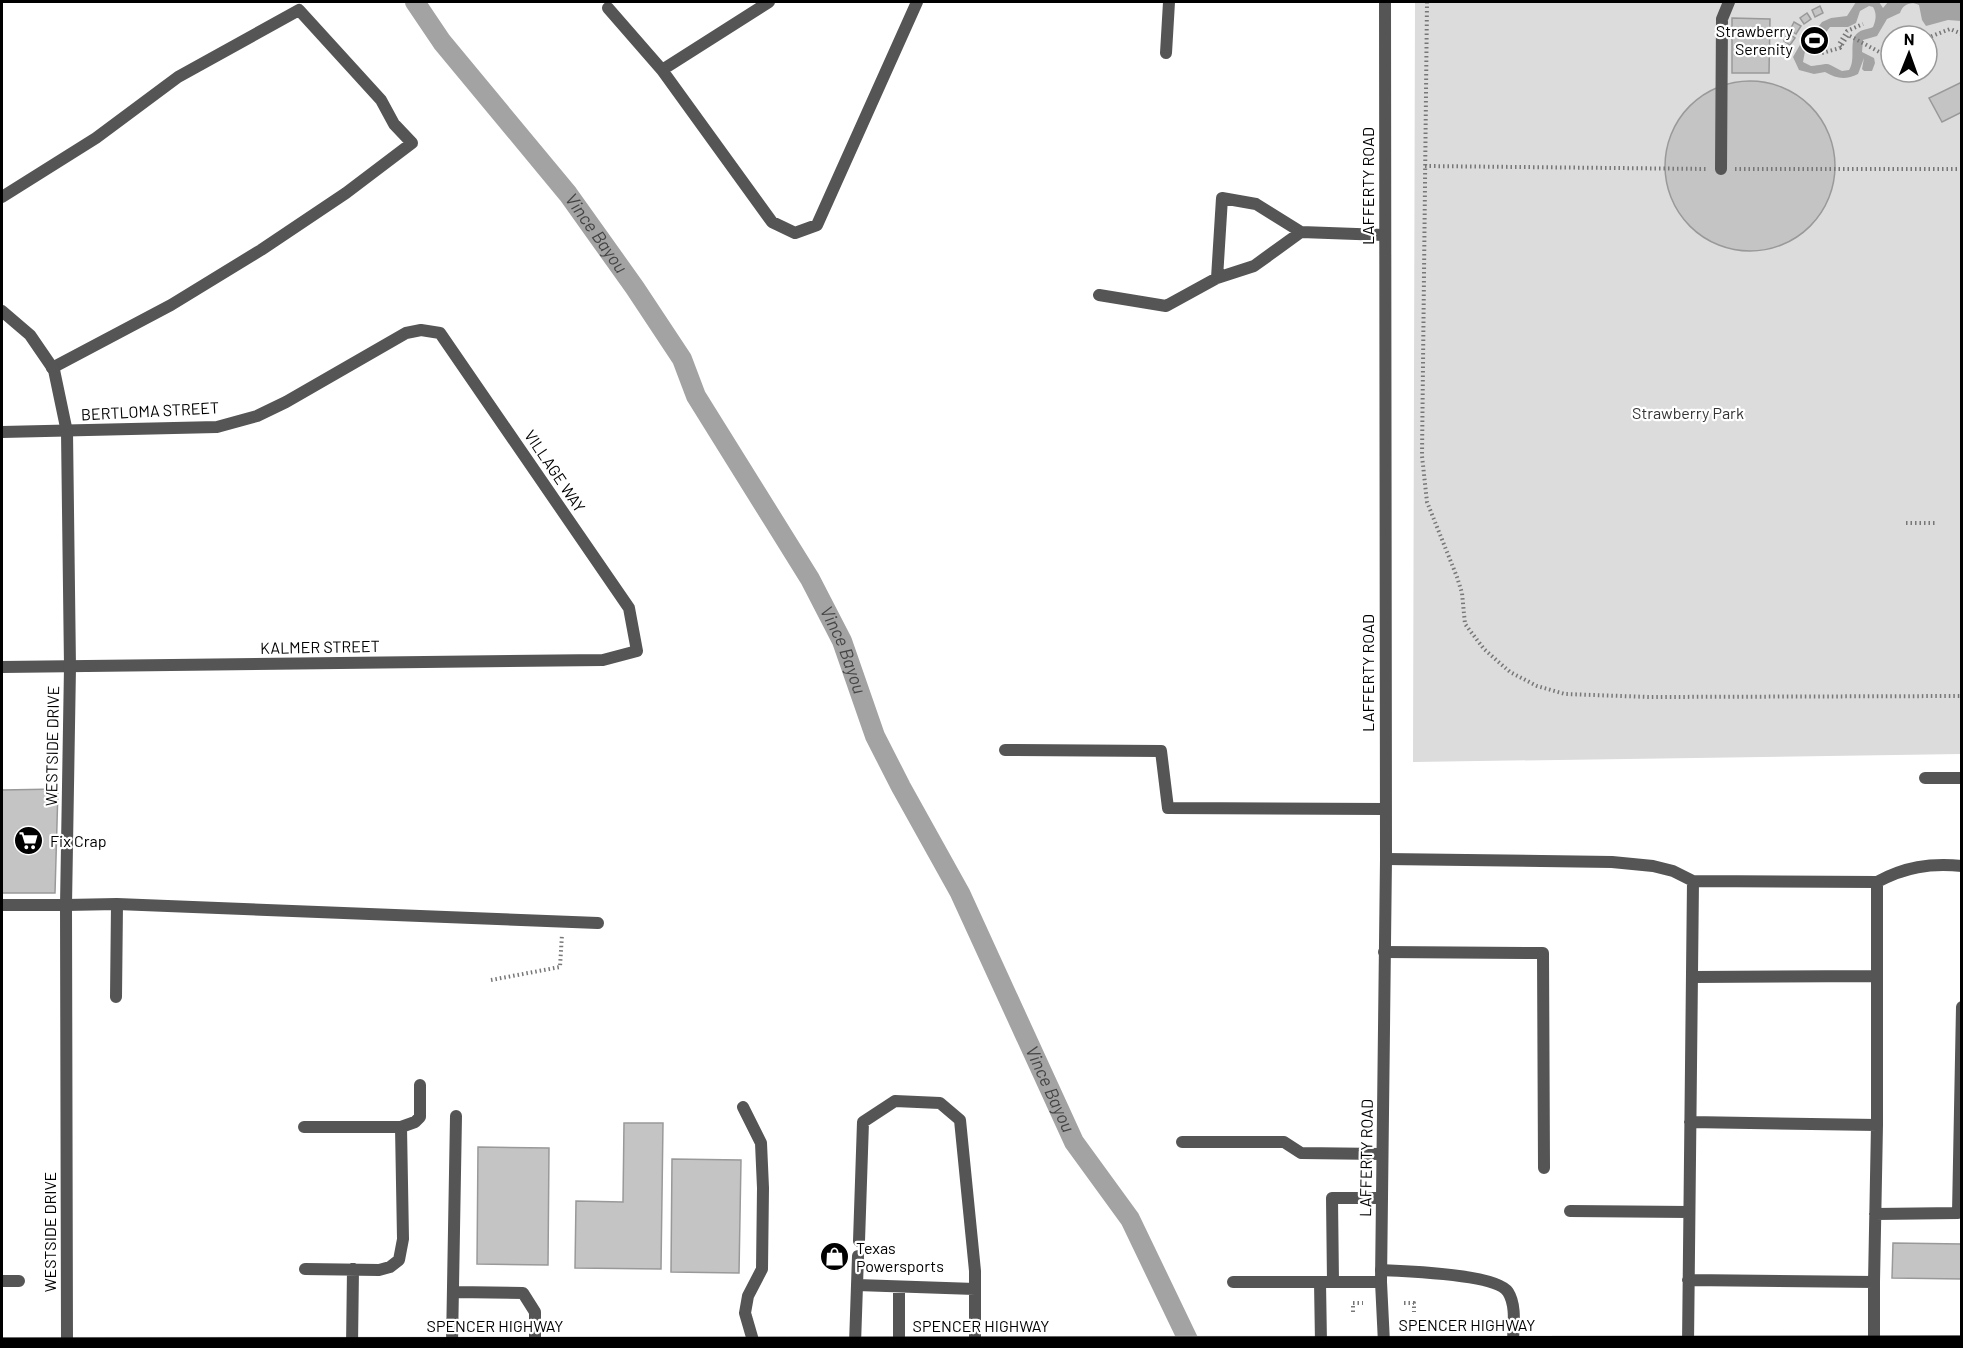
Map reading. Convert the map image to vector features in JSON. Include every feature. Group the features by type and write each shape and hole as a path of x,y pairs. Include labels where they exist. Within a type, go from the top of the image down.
{"main road":[{"name":"SPENCER HIGHWAY","path":"2,1345 1041,1345 1145,1343 1925,1345 1962,1343"}],"street":[{"path":"662,70 769,2"},
{"path":"608,8 662,70 772,222 795,233 817,225 917,2"},
{"path":"1166,53 1168,2"},
{"name":"LAFFERTY ROAD","path":"1384,1343 1381,1276 1386,859 1385,2"},
{"path":"1721,169 1722,19 1729,2"},
{"path":"2,197 96,138 178,77 299,10 381,100 394,124 412,143 346,194 250,256 171,305 52,368"},
{"path":"1217,278 1222,198 1256,204 1301,232 1384,235"},
{"path":"1099,295 1166,306 1217,278 1254,266 1301,232"},
{"name":"WESTSIDE DRIVE","path":"2,311 30,335 52,368 67,432 70,667 66,905 67,1346"},
{"name":"BERTLOMA STREET","path":"2,432 217,427 256,416 406,333 421,330"},
{"name":"VILLAGE WAY","path":"421,330 440,333 629,608 637,651"},
{"name":"KALMER STREET","path":"2,667 603,660 637,651"},
{"path":"1005,750 1161,751 1168,808 1385,809"},
{"path":"1925,778 1962,778"},
{"path":"1386,859 1612,862 1653,866 1673,871 1693,882 1876,882 1897,871 1915,867 1962,866"},
{"path":"1688,1344 1693,882"},
{"path":"1876,882 1877,1125 1874,1282 1878,1344"},
{"path":"116,998 117,904"},
{"path":"2,905 117,904 598,923"},
{"path":"1384,952 1543,952 1544,1168"},
{"path":"1692,977 1877,976"},
{"path":"1875,1214 1958,1213 1962,1007"},
{"path":"304,1127 401,1127 415,1122 420,1117 420,1085"},
{"path":"859,1241 863,1122 895,1101 940,1103 960,1120 975,1271 979,1345"},
{"path":"743,1107 761,1143 762,1269 748,1296 745,1313 754,1344"},
{"path":"452,1344 456,1116"},
{"path":"1690,1122 1877,1125"},
{"path":"305,1269 379,1270 390,1267 399,1260 403,1239 401,1127"},
{"path":"1182,1142 1284,1142 1301,1153 1382,1154"},
{"path":"1333,1282 1332,1198 1382,1198"},
{"path":"1570,1211 1689,1212"},
{"path":"855,1344 858,1256"},
{"path":"351,1346 353,1269"},
{"path":"1233,1282 1333,1282 1422,1271 1475,1279 1503,1286 1510,1294 1522,1344"},
{"path":"1688,1280 1874,1282"},
{"path":"2,1281 19,1281"},
{"path":"1320,1282 1321,1343"},
{"path":"857,1285 975,1289"},
{"path":"899,1287 899,1344"},
{"path":"454,1292 524,1293 535,1312 542,1345"}],"path":[{"path":"1426,2 1422,456 1427,502 1462,593 1465,624 1484,649 1510,672 1537,686 1564,694 1649,697 1962,696"},
{"path":"1843,45 1839,44 1847,31 1863,24"},
{"path":"1939,33 1950,29 1962,34"},
{"path":"1822,53 1840,48 1848,35 1879,52"},
{"path":"1425,166 1962,169"},
{"path":"1906,523 1937,523"},
{"path":"491,980 560,967 562,921"},
{"path":"1353,1312 1353,1303 1363,1303"},
{"path":"1404,1303 1414,1303 1414,1312"}],"green space":[{"name":"Strawberry Park","path":"1415,2 1961,2 1961,754 1413,762"}],"shaded area":[{"name":"Strawberry Serenity","path":"1856,2 1879,2 1883,8 1888,2 1961,2 1961,21 1948,20 1933,24 1925,24 1919,5 1913,3 1905,5 1900,13 1887,19 1884,24 1879,24 1877,36 1863,40 1862,52 1874,58 1872,71 1862,69 1864,58 1858,74 1845,78 1825,72 1814,74 1799,70 1793,57 1801,43 1810,38 1822,22 1847,16","holes":["1869,6 1873,7 1876,15 1873,27 1855,35 1849,70 1842,71 1827,64 1811,66 1803,62 1805,51 1821,39 1830,27 1848,27 1856,23 1860,11"]}],"building":[{"path":"1820,6 1823,13 1815,17 1812,10"},
{"path":"1807,13 1811,19 1804,24 1800,18"},
{"path":"1732,18 1770,19 1769,73 1732,73"},
{"path":"1794,22 1801,26 1796,34 1790,30"},
{"path":"1788,33 1795,38 1790,45 1784,41"},
{"path":"1750,81 1782,88 1797,95 1810,106 1821,119 1828,134 1835,166 1828,198 1821,213 1810,226 1797,237 1782,244 1750,251 1718,244 1703,237 1690,226 1679,213 1672,198 1665,166 1672,134 1679,119 1690,106 1703,95 1718,88"},
{"path":"1962,82 1962,112 1942,122 1929,98"},
{"name":"Fix Crap","path":"58,789 55,893 2,893 2,790"},
{"path":"624,1123 663,1123 661,1269 575,1268 576,1201 623,1202"},
{"path":"478,1147 549,1148 548,1265 477,1264"},
{"path":"672,1159 741,1160 739,1273 671,1272"},
{"path":"1893,1243 1962,1244 1962,1279 1892,1278"}],"waterway":[{"name":"Vince Bayou","path":"415,2 442,42 568,194 635,288 682,359 696,396 810,579 842,641 875,736 960,893 1074,1142 1130,1219 1191,1346"}],"place":[{"name":"Strawberry Serenity","path":"1814,40"},
{"name":"Fix Crap","path":"29,841"},
{"name":"Texas Powersports","path":"835,1257"}]}
